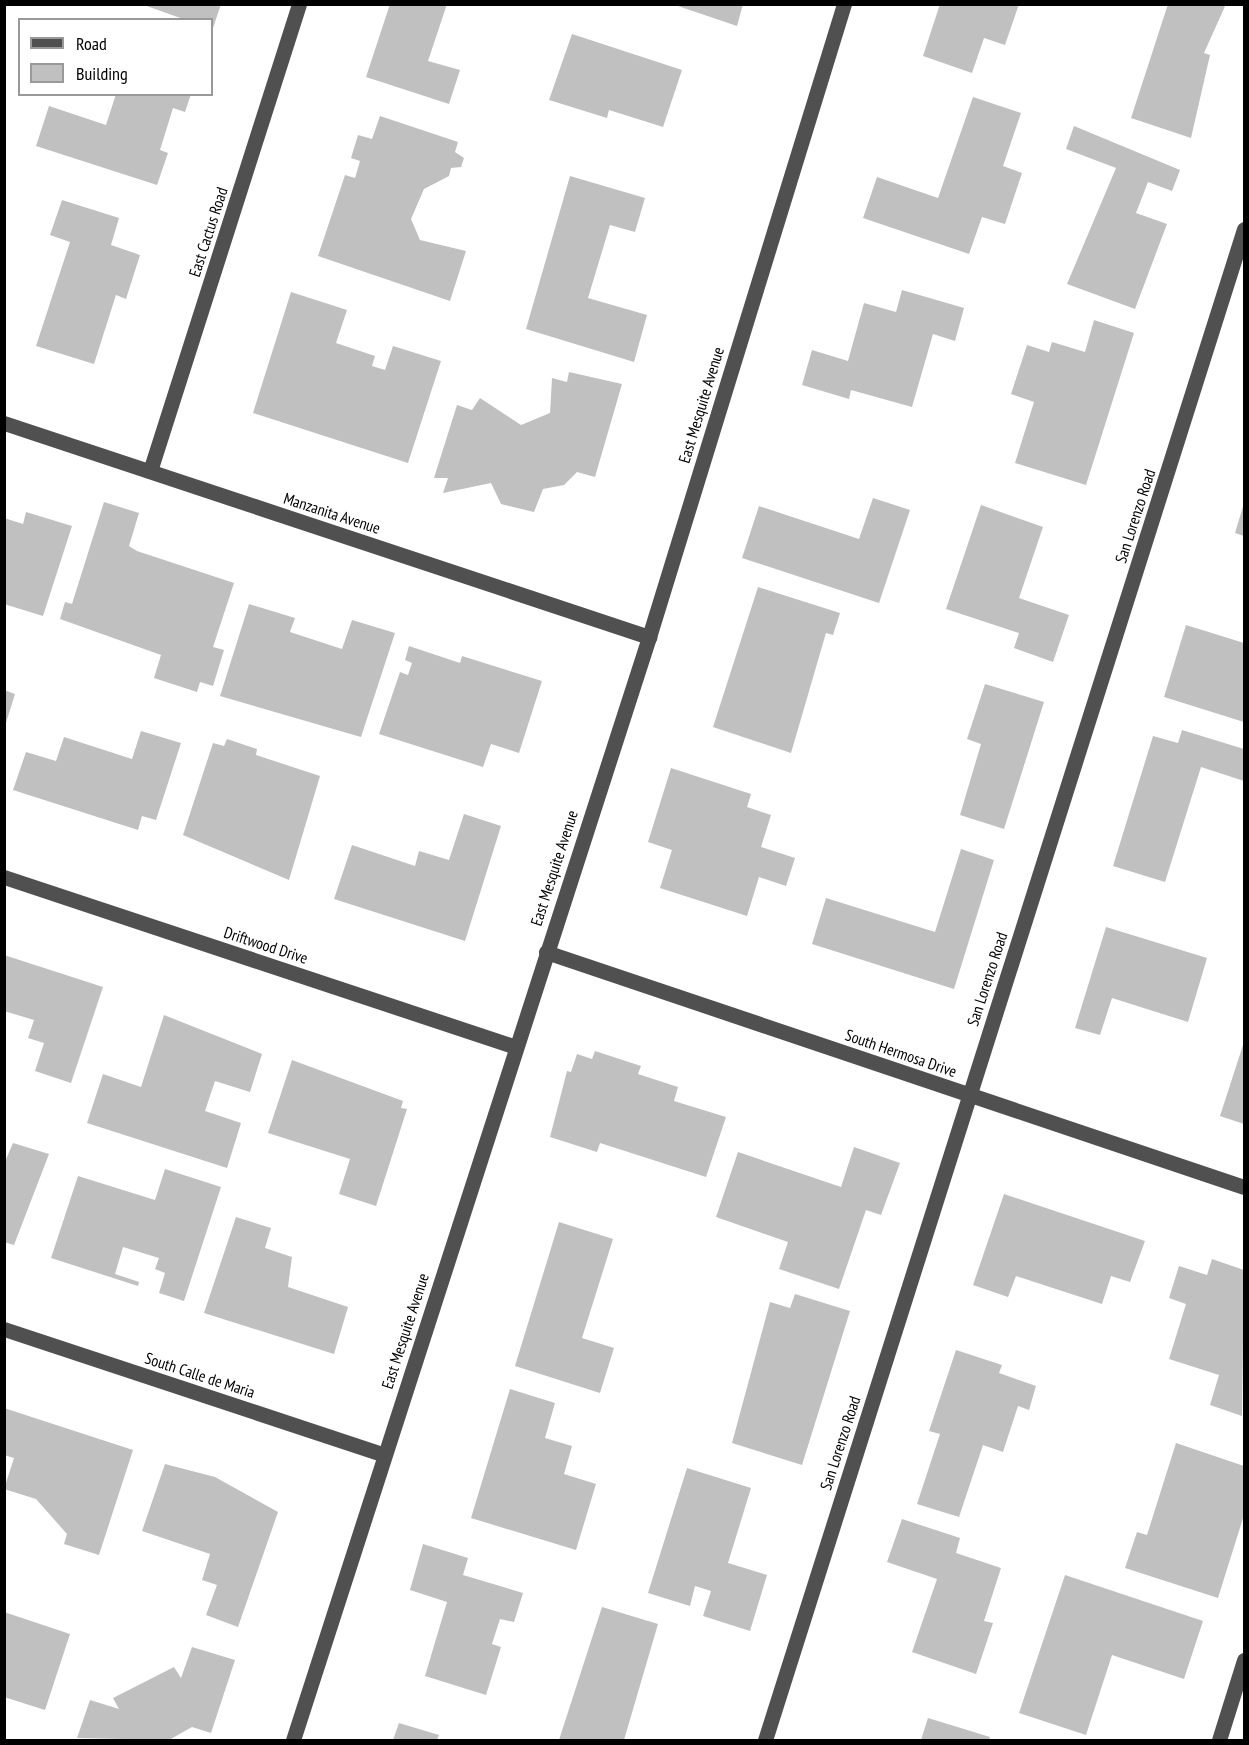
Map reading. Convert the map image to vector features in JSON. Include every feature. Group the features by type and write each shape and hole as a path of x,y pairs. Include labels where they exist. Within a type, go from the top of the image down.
{"street":[{"name":"East Cactus Road","path":"150,471 300,4"},
{"name":"East Mesquite Avenue","path":"293,1740 649,637 844,4"},
{"name":"San Lorenzo Road","path":"765,1740 1245,229"},
{"name":"Manzanita Avenue","path":"4,423 649,637"},
{"name":"Driftwood Drive","path":"4,877 516,1047"},
{"name":"South Hermosa Drive","path":"546,952 1245,1187"},
{"name":"South Calle de Maria","path":"4,1329 384,1455"},
{"path":"1219,1740 1245,1660"}],"building":[{"path":"141,4 221,4 213,28 213,18 180,18"},
{"path":"390,4 447,4 428,61 460,70 449,104 366,77"},
{"path":"672,4 743,4 737,26"},
{"path":"940,4 1019,4 1005,45 984,38 972,73 923,56"},
{"path":"1168,4 1226,4 1204,53 1210,55 1191,138 1131,118"},
{"path":"572,34 682,70 663,127 609,110 607,118 549,100"},
{"path":"115,96 190,96 185,112 173,108 160,150 168,153 157,185 36,146 49,106 106,125"},
{"path":"973,97 1021,113 1003,166 1022,173 1005,224 982,217 969,254 863,218 877,177 938,198"},
{"path":"380,116 458,142 455,152 464,158 461,167 451,168 449,176 424,189 411,219 420,240 466,251 450,301 318,256 345,175 355,178 360,161 351,158 358,135 372,139"},
{"path":"1074,126 1180,170 1172,191 1148,182 1136,213 1167,224 1135,309 1067,284 1116,168 1066,149"},
{"path":"570,176 645,198 635,232 610,225 588,298 647,315 634,362 526,329"},
{"path":"62,200 119,218 111,245 140,255 126,299 116,295 94,364 36,346 70,242 50,235"},
{"path":"902,290 964,308 955,341 933,334 912,407 851,390 849,399 802,385 812,350 848,361 864,303 896,312"},
{"path":"291,292 347,310 336,343 375,356 372,366 385,370 393,346 441,361 408,463 253,413"},
{"path":"1094,320 1134,333 1086,485 1015,463 1034,402 1011,394 1027,345 1049,352 1052,342 1085,352"},
{"path":"569,372 622,384 595,477 577,472 564,485 543,489 534,512 501,504 491,483 443,493 448,478 434,478 457,405 472,410 480,398 521,425 550,413 552,378 567,382"},
{"path":"873,498 910,510 879,603 742,558 759,506 859,539"},
{"path":"104,502 139,513 129,546 137,551 234,583 213,647 224,650 213,686 200,682 197,692 154,678 161,655 60,619 65,602 72,604"},
{"path":"1244,503 1244,536 1235,533"},
{"path":"981,505 1043,527 1019,598 1069,615 1053,662 1014,648 1019,633 946,609"},
{"path":"26,512 72,526 43,616 4,604 4,518 23,524"},
{"path":"758,587 840,613 833,635 826,633 791,753 713,727"},
{"path":"249,604 295,618 290,632 342,649 352,620 395,633 361,737 220,696"},
{"path":"1186,625 1244,643 1244,722 1164,697"},
{"path":"409,646 460,663 462,656 542,681 519,753 491,744 483,767 379,734 400,672 408,675 412,663 405,660"},
{"path":"985,684 1044,702 1004,829 960,815 981,744 967,739"},
{"path":"4,690 15,694 5,726 4,726"},
{"path":"1182,730 1244,749 1244,781 1201,767 1165,882 1113,866 1153,736 1178,743"},
{"path":"141,731 181,743 156,820 142,816 138,830 13,790 26,752 56,761 64,737 132,759"},
{"path":"227,739 257,749 256,755 320,776 289,880 183,835 213,743 224,746"},
{"path":"671,768 751,794 747,807 771,815 761,847 795,858 786,886 759,877 747,916 660,888 672,850 648,842"},
{"path":"464,814 501,826 465,941 334,899 352,845 415,866 419,851 449,860"},
{"path":"961,849 994,860 954,989 812,944 826,898 935,932"},
{"path":"1106,927 1207,958 1188,1022 1112,998 1100,1035 1075,1028"},
{"path":"4,955 103,987 71,1083 35,1071 44,1043 28,1038 34,1020 4,1011"},
{"path":"164,1015 262,1054 250,1092 215,1081 205,1111 241,1123 227,1168 87,1123 103,1074 141,1087"},
{"path":"1244,1042 1244,1124 1220,1116"},
{"path":"595,1051 641,1066 638,1074 678,1087 674,1101 726,1117 706,1177 600,1143 597,1152 550,1137 567,1071 571,1072 577,1054 592,1059"},
{"path":"292,1060 403,1101 401,1108 407,1109 376,1206 339,1194 350,1159 268,1133"},
{"path":"13,1143 49,1154 14,1245 4,1242 4,1164"},
{"path":"854,1147 900,1163 881,1215 866,1210 839,1289 779,1269 788,1242 716,1217 738,1152 841,1187"},
{"path":"165,1169 221,1187 184,1301 159,1293 165,1273 155,1269 159,1258 123,1247 115,1274 139,1282 138,1286 51,1258 78,1176 155,1200"},
{"path":"1004,1194 1145,1241 1130,1282 1111,1276 1102,1304 1016,1276 1008,1297 973,1285"},
{"path":"236,1217 271,1228 265,1248 292,1257 288,1287 348,1307 334,1354 204,1313"},
{"path":"559,1222 613,1239 582,1338 614,1348 600,1393 515,1366"},
{"path":"1212,1259 1244,1270 1242,1416 1210,1405 1219,1375 1169,1359 1186,1304 1169,1298 1179,1266 1207,1275"},
{"path":"795,1294 850,1311 802,1465 732,1443 770,1302 790,1308"},
{"path":"956,1350 1002,1365 999,1373 1036,1386 1029,1410 1018,1406 1003,1452 983,1445 959,1517 917,1504 940,1434 929,1431"},
{"path":"510,1389 555,1403 545,1438 572,1446 564,1474 596,1484 576,1550 471,1518"},
{"path":"4,1408 133,1450 99,1555 64,1544 67,1534 36,1499 4,1489 14,1458 4,1455"},
{"path":"1176,1443 1244,1466 1244,1515 1218,1598 1125,1568 1137,1532 1147,1535"},
{"path":"165,1464 215,1477 278,1512 238,1627 206,1615 217,1585 202,1580 210,1554 142,1531"},
{"path":"687,1468 751,1488 728,1563 767,1575 750,1631 703,1616 711,1591 695,1586 690,1606 648,1593"},
{"path":"902,1519 960,1538 956,1553 1001,1568 984,1621 993,1623 976,1674 912,1652 937,1579 887,1562"},
{"path":"423,1544 468,1558 463,1575 523,1593 514,1622 500,1619 492,1644 501,1647 486,1695 425,1676 447,1602 410,1590"},
{"path":"1065,1575 1203,1621 1184,1679 1112,1655 1086,1735 1019,1713"},
{"path":"602,1607 658,1624 624,1740 559,1740"},
{"path":"4,1612 70,1634 45,1710 4,1697"},
{"path":"192,1647 235,1660 211,1733 192,1727 169,1740 77,1738 90,1700 119,1709 113,1698 174,1667 181,1678"},
{"path":"928,1718 990,1737 989,1740 921,1740"},
{"path":"399,1723 439,1735 437,1740 393,1740"}]}
